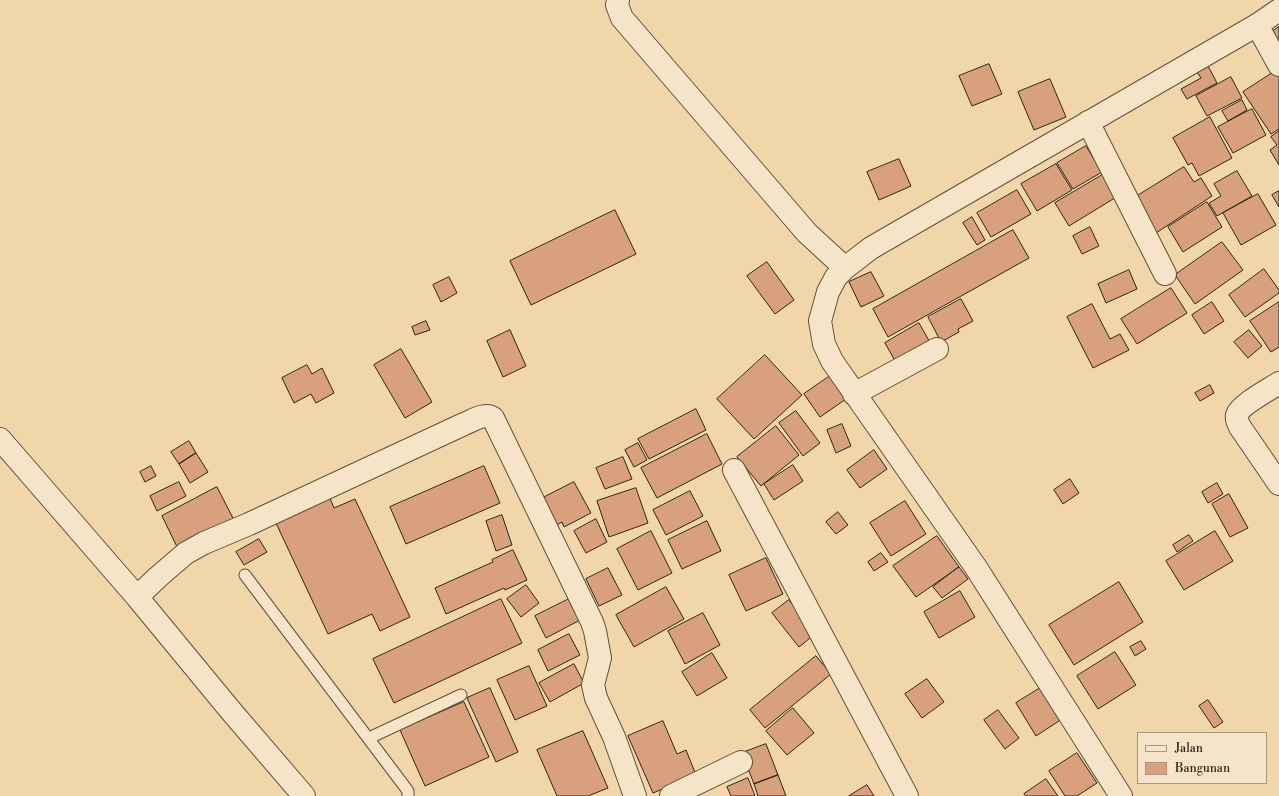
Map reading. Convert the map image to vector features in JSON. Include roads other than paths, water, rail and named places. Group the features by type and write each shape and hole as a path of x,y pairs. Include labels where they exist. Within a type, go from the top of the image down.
{"street":[{"path":"618,0 617,5 622,18 807,233 845,268"},
{"path":"1121,796 975,566 854,394 827,352 820,321 828,292 836,277 845,268 872,248 1257,25 1279,10"},
{"path":"1257,25 1279,65"},
{"path":"1088,122 1165,274"},
{"path":"854,394 937,349"},
{"path":"1279,383 1245,406 1236,416 1240,427 1279,484"},
{"path":"137,597 186,553 204,543 249,524 464,424 483,416 490,416 493,418 592,622 600,658 594,685 596,698 614,738 635,796"},
{"path":"0,439 137,597 231,711 304,796"},
{"path":"734,470 907,796"},
{"path":"671,796 741,762"}],"lane":[{"path":"245,575 369,738 408,791 408,796"},
{"path":"369,738 460,696"}]}
